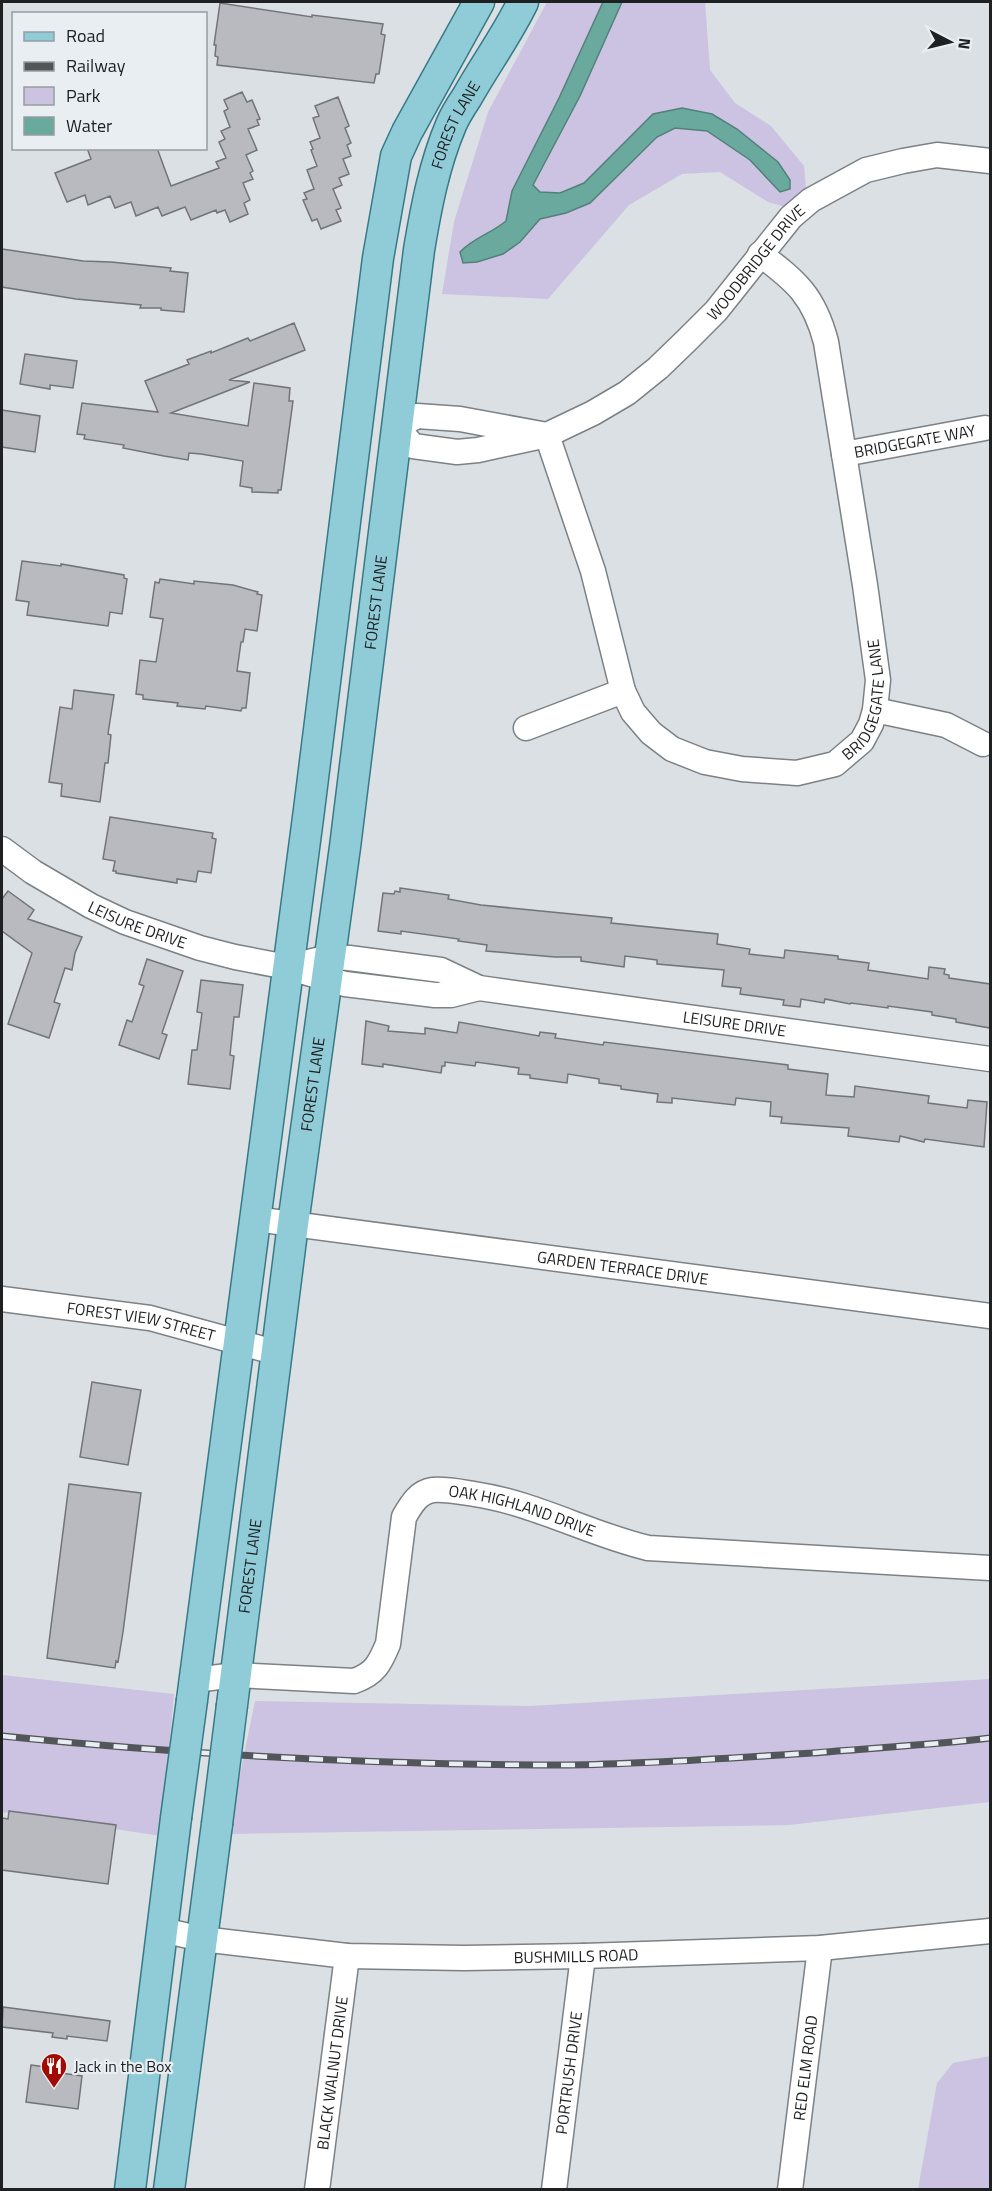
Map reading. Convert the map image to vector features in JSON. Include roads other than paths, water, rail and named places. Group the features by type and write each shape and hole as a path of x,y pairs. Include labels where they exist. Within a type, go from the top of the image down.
{"main road":[{"name":"FOREST LANE","path":"169,2190 427,203 451,123 513,23 523,2"},
{"path":"451,123 446,100 471,55 473,14"},
{"path":"129,2190 309,810 378,258 396,156 473,14"},
{"path":"358,418 397,427"},
{"path":"134,2153 146,2159 153,2172 150,2190"}],"street":[{"name":"WOODBRIDGE DRIVE","path":"397,427 413,446 457,452 478,450 547,435 627,393 658,368 716,311 791,217 811,200 866,170 903,160 937,155 990,161"},
{"name":"BRIDGEGATE LANE","path":"547,435 593,571 623,691 633,712 651,733 672,749 705,762 742,769 797,773 835,764 862,741 871,724 876,710 878,680 822,325 802,289 760,254"},
{"path":"397,427 417,416 460,419 547,435"},
{"name":"BRIDGEGATE WAY","path":"844,454 985,428"},
{"path":"526,728 623,691"},
{"path":"876,710 946,726 983,744"},
{"name":"LEISURE DRIVE","path":"2,849 59,888 125,922 163,937 235,957 287,967 328,968 349,958 441,970 478,988 990,1059"},
{"name":"GARDEN TERRACE DRIVE","path":"254,1219 990,1316"},
{"name":"FOREST VIEW STREET","path":"2,1299 150,1318 278,1353"},
{"name":"OAK HIGHLAND DRIVE","path":"193,1690 236,1675 354,1681 368,1677 381,1662 388,1644 404,1517 414,1499 431,1490 498,1497 542,1510 624,1543 648,1548 990,1568"},
{"name":"BUSHMILLS ROAD","path":"162,1930 202,1939 347,1956 583,1956 820,1948 990,1931"},
{"name":"RED ELM ROAD","path":"790,2190 820,1948"},
{"name":"BLACK WALNUT DRIVE","path":"317,2190 347,1956"},
{"name":"PORTRUSH DRIVE","path":"554,2190 583,1956"}],"water":[{"path":"603,2 622,2 580,96 533,185 540,192 560,193 584,183 653,114 682,108 712,114 737,129 778,162 790,180 790,189 780,192 750,160 707,131 675,128 657,137 590,203 566,213 540,219 520,242 503,254 477,262 463,263 460,252 506,221 512,191 559,98"}],"railway":[{"path":"2,1736 143,1749 285,1758 497,1765 660,1762 923,1745 990,1738"}],"place":[{"name":"Jack in the Box","path":"54,2089"}]}
